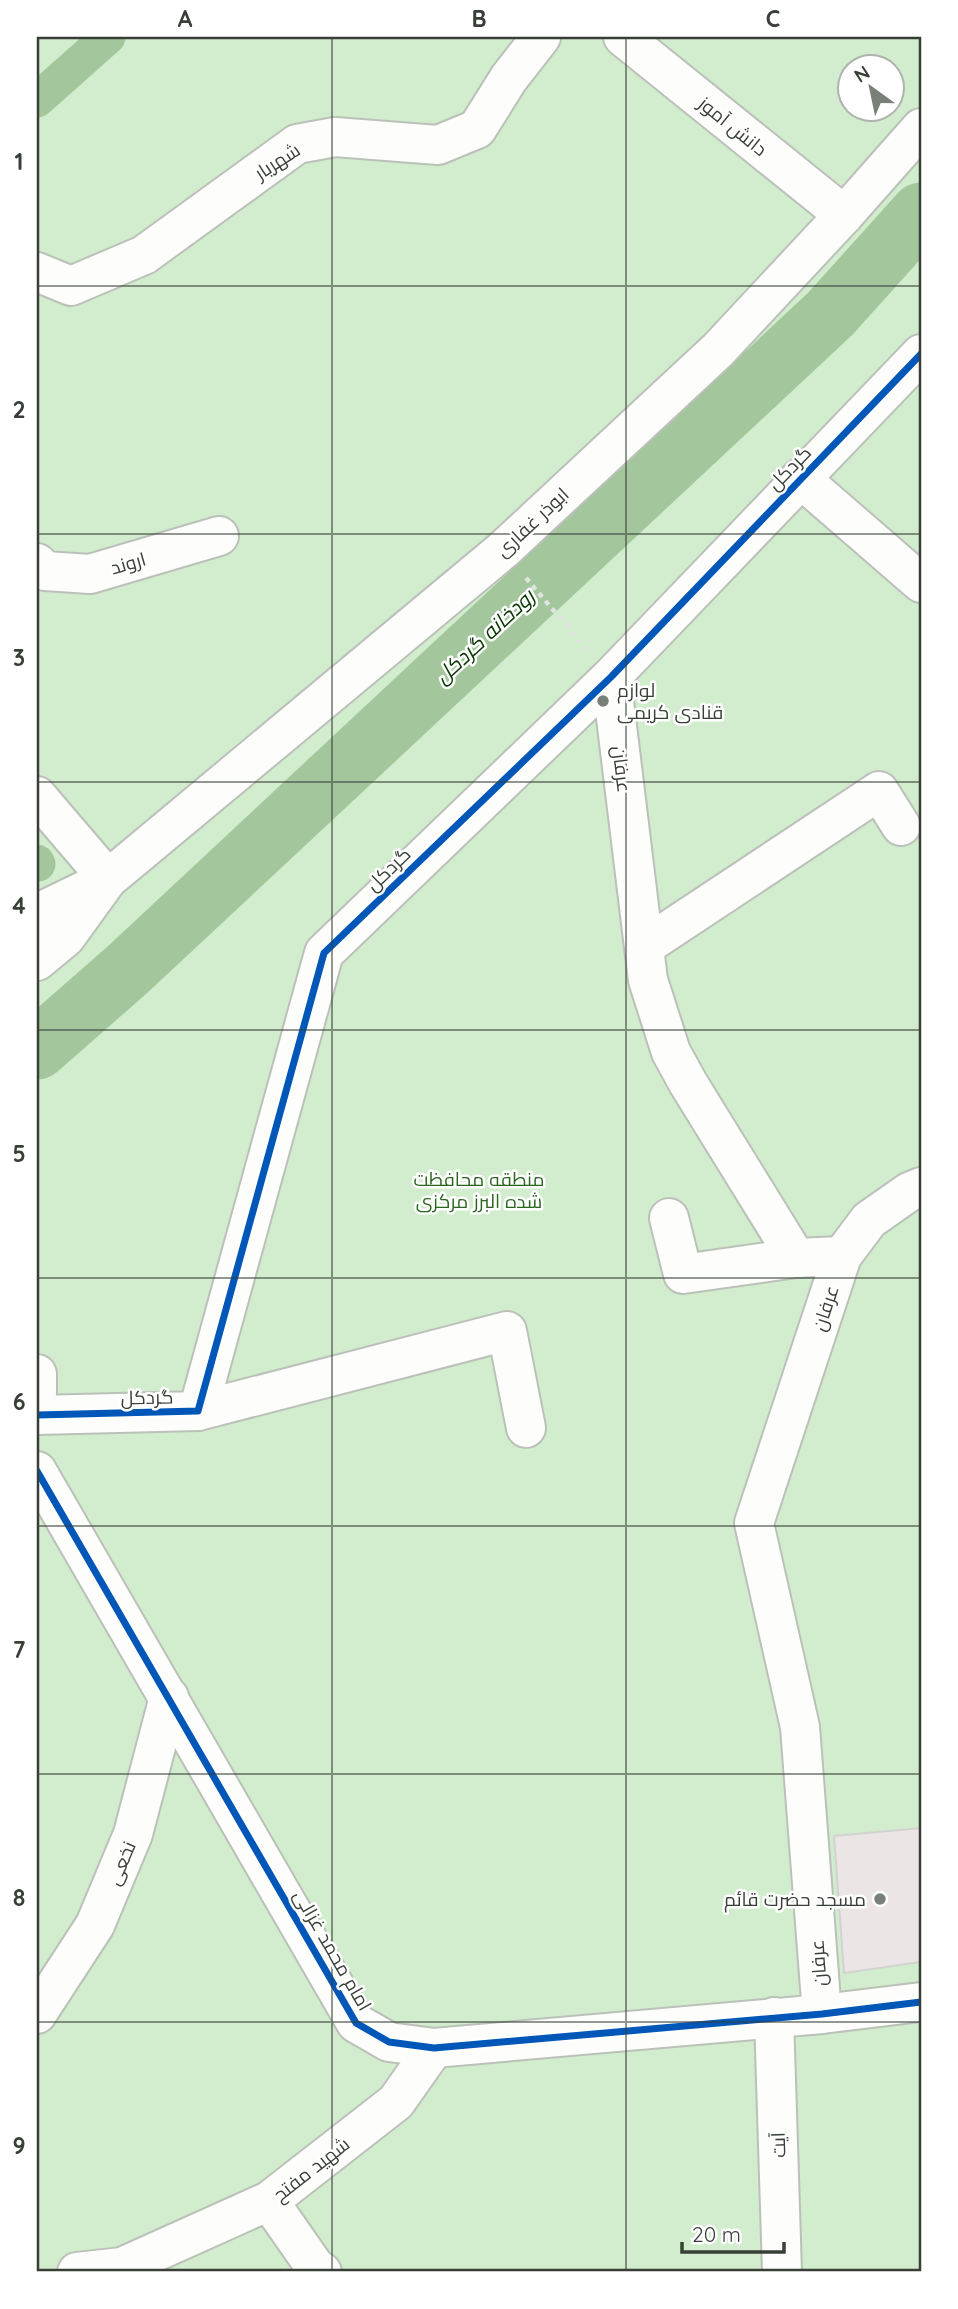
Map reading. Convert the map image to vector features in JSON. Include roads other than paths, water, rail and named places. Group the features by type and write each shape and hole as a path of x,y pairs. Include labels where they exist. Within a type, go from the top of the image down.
{"street":[{"name":"شهریار","path":"37,272 71,286 144,255 297,144 335,137 438,145 477,129 509,78 541,37"},
{"name":"دانش آموز","path":"623,37 844,215"},
{"name":"ابوذر غفاری","path":"108,879 503,550 718,350 921,128"},
{"name":"گردکل","path":"37,1415 198,1411 324,953 611,677 921,354"},
{"path":"800,478 921,583"},
{"name":"اروند","path":"37,563 45,571 90,574 219,536"},
{"name":"عرفان","path":"611,677 648,980 671,1052 796,1258 842,1256 754,1523 800,1727 822,2014"},
{"path":"645,946 879,791 901,826"},
{"path":"37,796 108,879"},
{"path":"37,916 108,879"},
{"path":"37,961 66,937 108,879"},
{"path":"842,1256 869,1220 909,1192 921,1187"},
{"path":"668,1218 683,1274 796,1258"},
{"path":"198,1411 507,1331 526,1429"},
{"path":"37,1374 37,1393"},
{"name":"امام محمد غزالی","path":"37,1471 356,2023 389,2042 434,2048 822,2014 921,2002"},
{"name":"نخعی","path":"37,2014 95,1925 133,1834 169,1697"},
{"name":"آیت","path":"774,2017 782,2272"},
{"name":"شهید مفتح","path":"77,2272 122,2267 270,2201 396,2102 434,2048"},
{"path":"270,2201 318,2271"}],"waterway":[{"path":"37,100 108,37"},
{"name":"رودخانه گردکل","path":"37,1049 126,971 830,314 921,213"}],"place":[{"name":"لوازم قنادی کریمی","path":"603,701"},
{"name":"مسجد حضرت قائم","path":"880,1899"}],"park label":[{"name":"منطقه محافظت شده البرز مرکزی","path":"479,1190"}]}
